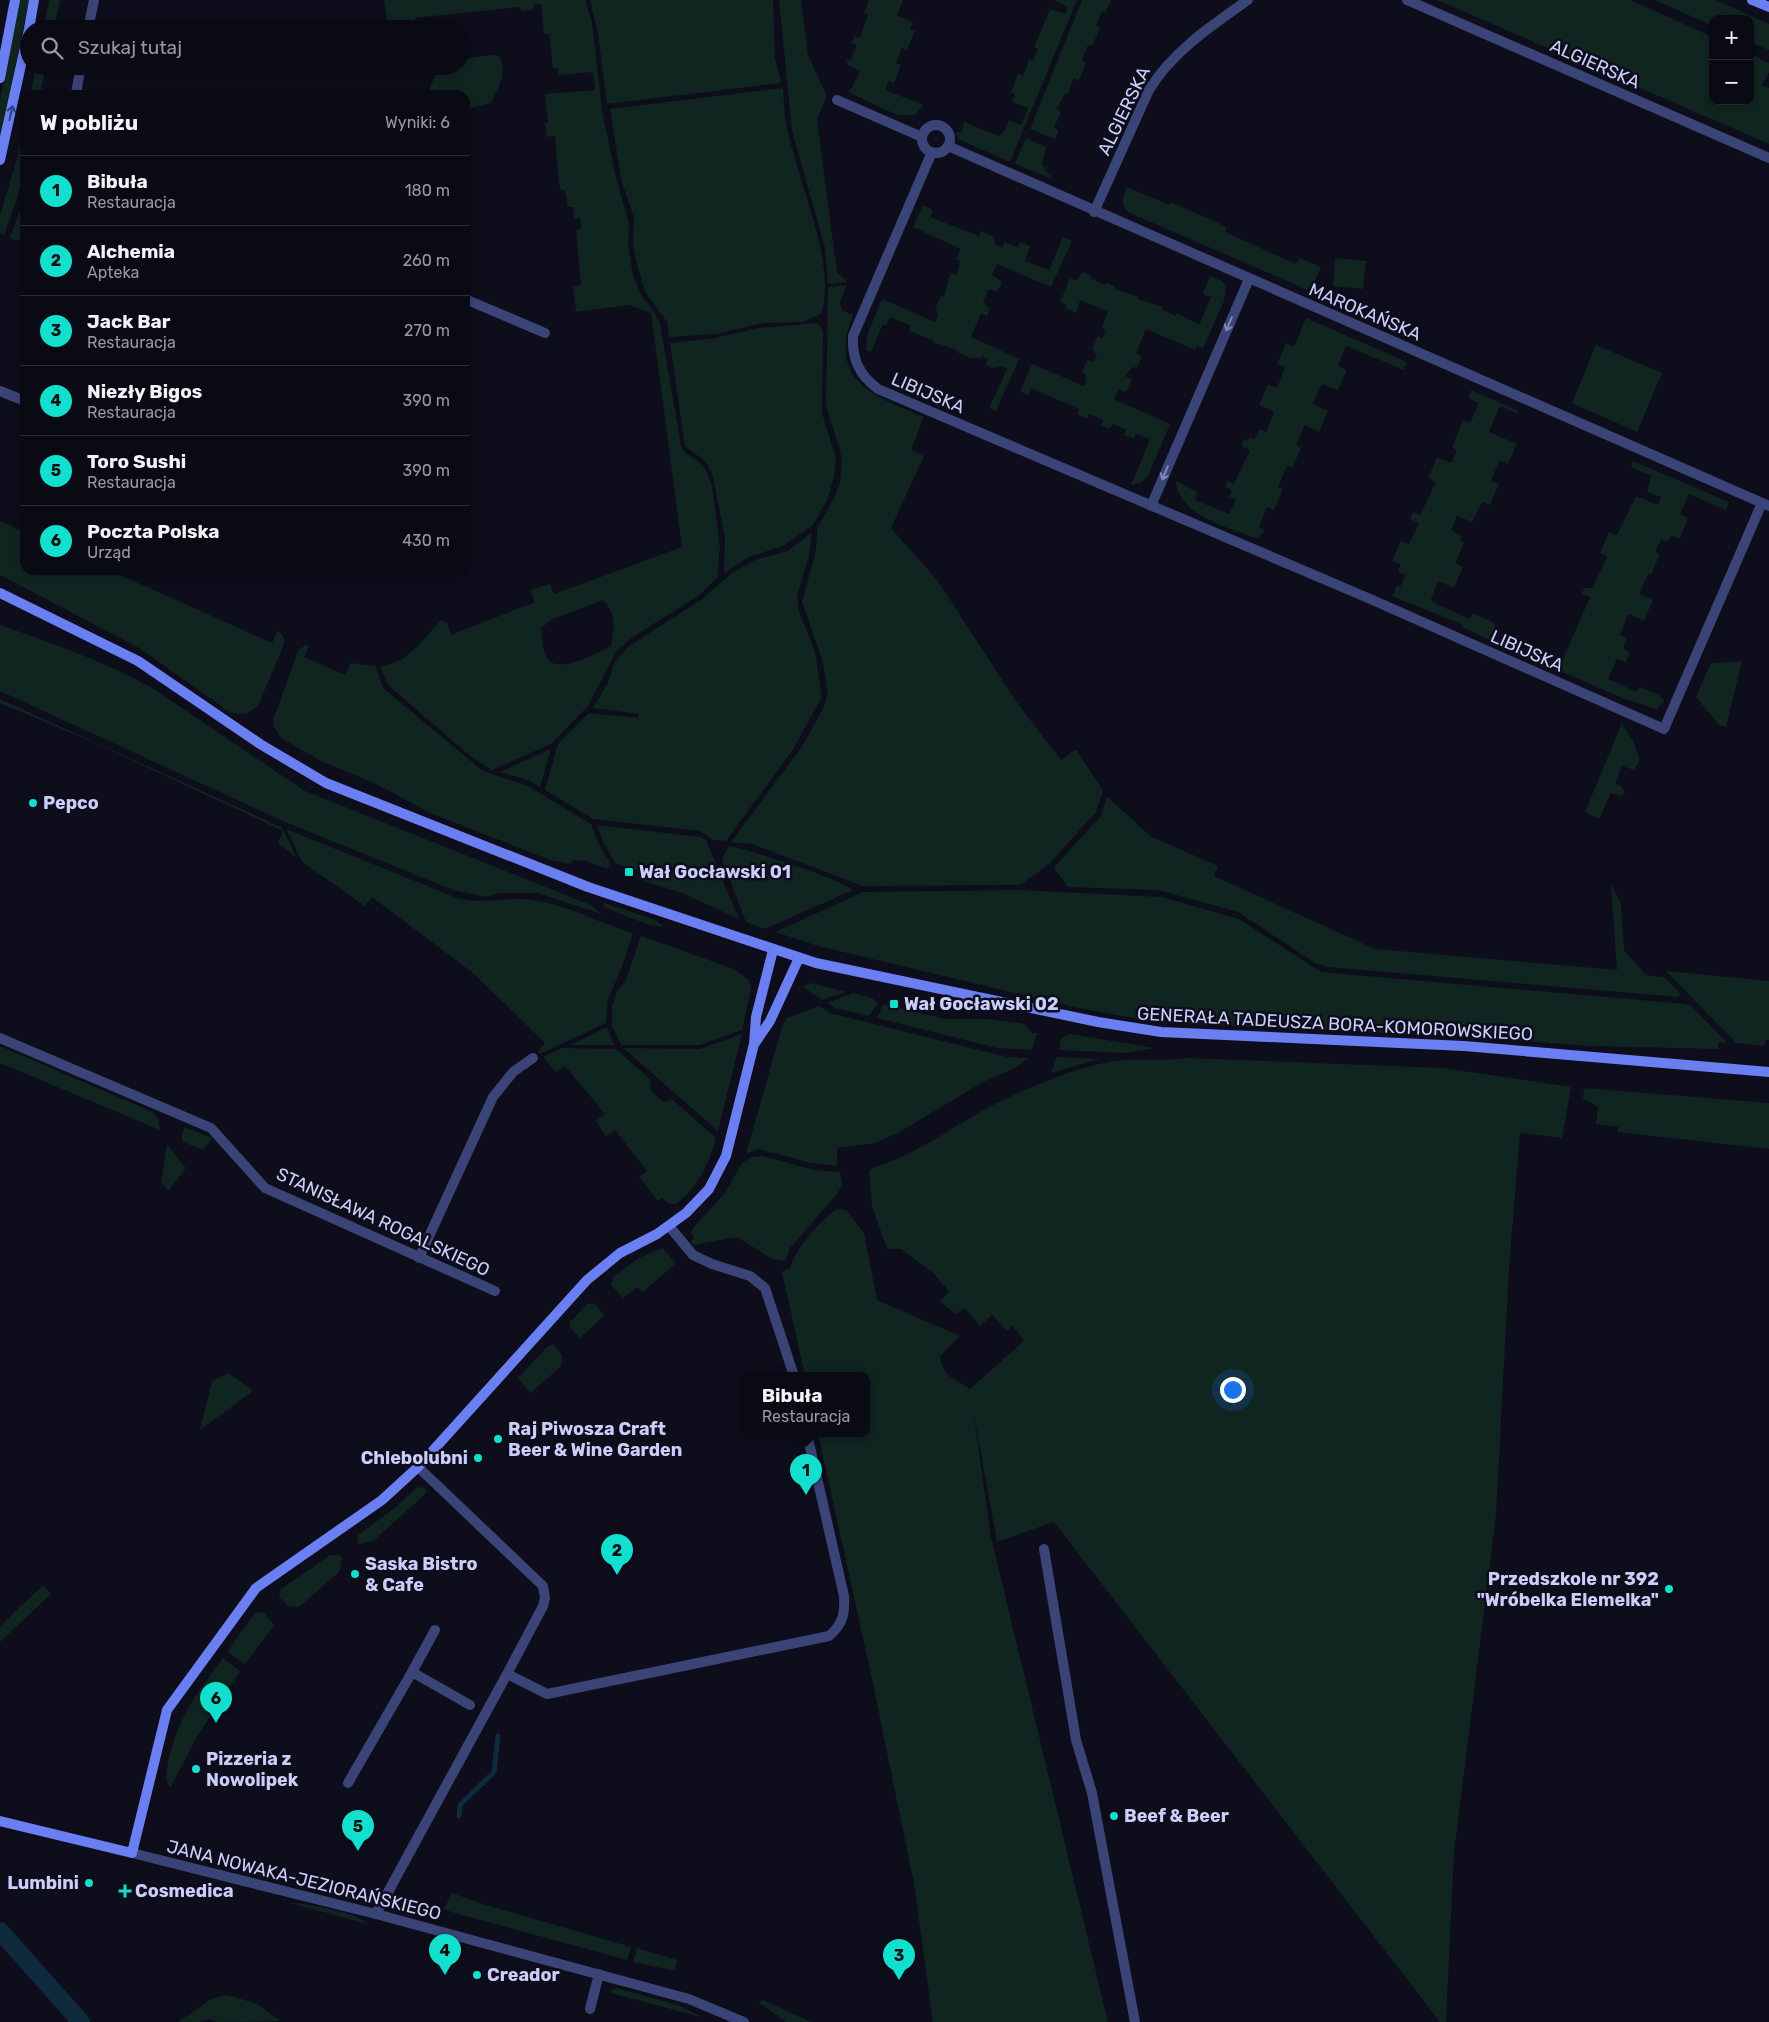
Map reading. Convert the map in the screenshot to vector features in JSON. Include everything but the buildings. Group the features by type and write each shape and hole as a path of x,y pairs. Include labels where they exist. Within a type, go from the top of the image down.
{"street":[{"path":"0,78 15,0"},
{"path":"31,20 34,0"},
{"path":"90,20 94,0"},
{"name":"ALGIERSKA","path":"1094,212 1149,90 1158,76 1178,54 1248,0"},
{"name":"ALGIERSKA","path":"1407,0 1769,158"},
{"path":"1752,0 1769,8"},
{"path":"0,160 20,70"},
{"path":"77,90 79,75"},
{"path":"837,100 922,137"},
{"path":"938,125 943,127 950,136 948,146 940,153 932,152 925,147 922,137 928,127 938,125"},
{"name":"MAROKAŃSKA","path":"948,146 1094,212 1766,504"},
{"name":"LIBIJSKA","path":"932,152 853,336 853,358 858,368 871,384 878,389 1664,729 1766,504"},
{"path":"1151,506 1249,279"},
{"path":"470,301 545,332"},
{"path":"0,390 20,399"},
{"name":"GENERAŁA TADEUSZA BORA-KOMOROWSKIEGO","path":"0,593 138,661 260,744 317,778 588,887 799,958 1090,1020 1161,1032 1464,1046 1769,1072"},
{"path":"132,1853 167,1710 256,1588 382,1500 418,1467 587,1280 620,1252 669,1226 700,1200 719,1173 726,1156 754,1044 756,1017 773,950"},
{"path":"754,1044 770,1021 799,958"},
{"name":"STANISŁAWA ROGALSKIEGO","path":"0,1038 211,1128 265,1188 495,1292"},
{"path":"419,1258 493,1097 513,1072 533,1058"},
{"path":"669,1226 693,1254 712,1264 750,1276 765,1288 793,1372"},
{"path":"507,1674 547,1694 829,1636 840,1627 845,1614 844,1596 808,1437"},
{"path":"376,1914 507,1674 543,1606 545,1598 543,1586 418,1467"},
{"path":"1044,1549 1076,1740 1092,1793 1135,2022"},
{"path":"348,1783 435,1630"},
{"path":"412,1672 470,1705"},
{"name":"JANA NOWAKA-JEZIORAŃSKIEGO","path":"0,1821 376,1914 600,1974 690,1999 738,2020"},
{"path":"590,2009 600,1974"}],"green space":[{"path":"20,0 29,0 25,20 20,20 20,43 0,138 0,100"},
{"path":"49,0 60,0 56,20 46,20"},
{"path":"384,0 585,0 592,22 602,110 615,174 629,223 628,243 633,276 642,297 653,310 660,324 681,446 685,452 704,466 712,485 720,547 717,578 698,596 633,637 617,650 588,706 551,744 492,770 470,756 388,685 380,666 399,661 407,656 441,620 447,623 451,635 535,602 530,590 550,584 554,594 682,547 651,313 629,305 576,312 573,287 581,285 576,230 581,229 580,218 574,219 573,207 568,207 565,190 561,190 559,185 555,136 547,137 545,123 548,122 545,94 595,90 593,72 559,75 558,68 553,68 549,34 544,34 541,4 533,5 533,10 521,11 520,7 415,18 415,20 387,20","holes":["603,600 611,610 613,621 611,646 587,658 567,664 551,662 546,656 542,643 541,628 553,619"]},
{"path":"590,0 773,0 775,58 781,83 607,104 598,34"},
{"path":"779,0 801,0 808,55 827,96 817,119 837,273 848,282 828,284 825,248 792,131"},
{"path":"869,0 903,0 897,15 913,22 910,29 915,31 907,50 902,48 896,63 901,65 894,83 889,81 885,90 924,105 915,115 897,115 848,92 860,71 849,66 845,59 850,61 857,45 852,43 854,36 860,38 868,15 864,13"},
{"path":"1054,0 1077,0 1010,162 958,139 955,133 962,131 964,122 999,136 1006,129 1009,120 1021,125 1028,108 1012,102 1015,94 1011,92 1018,74 1023,76 1029,60 1033,61 1038,49 1034,47 1050,9 1065,14 1068,7"},
{"path":"1082,0 1111,0 1106,12 1102,11 1096,26 1100,28 1092,46 1088,45 1082,60 1086,63 1079,80 1074,78 1068,94 1066,93 1056,109 1061,112 1054,128 1059,130 1055,139 1030,129"},
{"path":"1437,0 1630,0 1709,35 1709,105 1754,105 1754,56 1769,63 1769,72 1762,85 1769,88 1769,144"},
{"path":"1655,0 1716,0 1749,15 1709,15 1709,24"},
{"path":"1754,17 1769,24 1769,50 1754,44"},
{"path":"492,55 499,56 502,62 501,80 491,103 470,108 470,90 429,90 435,75 470,75 470,58"},
{"path":"34,75 44,75 41,90 31,90"},
{"path":"783,88 785,117 792,148 820,246 825,294 821,314 803,322 763,323 716,334 669,337 667,322 645,292 637,265 633,244 634,218 621,179 610,109"},
{"path":"1026,138 1046,147 1042,164 1052,179 1015,164"},
{"path":"20,144 20,186 4,235 0,233 0,215"},
{"path":"1127,187 1169,205 1171,202 1227,227 1225,232 1296,264 1299,258 1321,267 1310,291 1130,213 1123,204"},
{"path":"923,205 933,210 930,217 979,236 981,231 994,237 995,244 1002,248 1005,242 1017,247 1020,242 1030,246 1025,261 1049,270 1063,237 1072,241 1051,287 997,264 992,275 1002,282 997,292 989,289 983,302 990,309 987,316 981,313 971,337 1019,359 996,411 989,408 1007,369 1001,366 992,368 986,365 988,359 982,356 982,358 970,358 957,352 957,350 909,331 911,326 890,317 886,326 883,324 871,352 866,350 867,335 882,299 935,322 938,315 935,309 941,296 944,297 951,273 957,275 960,261 956,259 961,249 913,227"},
{"path":"20,210 20,240 10,238"},
{"path":"1335,258 1366,261 1363,289 1333,286"},
{"path":"1082,272 1092,276 1091,279 1105,285 1106,282 1115,287 1115,289 1163,307 1162,309 1176,316 1177,313 1199,325 1213,293 1210,297 1203,294 1210,276 1220,280 1226,286 1224,301 1203,348 1197,346 1195,350 1146,329 1136,353 1142,356 1137,368 1133,367 1125,376 1132,379 1126,392 1119,390 1114,399 1170,424 1148,476 1141,483 1131,485 1150,439 1136,434 1134,439 1124,435 1126,430 1113,424 1110,429 1101,425 1103,420 1089,414 1087,419 1077,414 1079,409 1031,388 1028,395 1020,391 1032,364 1084,386 1086,382 1085,374 1082,372 1087,360 1094,362 1097,356 1092,349 1098,336 1103,338 1105,332 1102,326 1108,312 1080,300 1076,313 1065,308 1067,305 1060,302 1070,278 1077,281"},
{"path":"847,285 840,302 842,310 853,315 847,337 846,356 851,371 860,383 873,393 924,417 911,450 924,456 891,528 938,581 1015,700 1061,760 1076,749 1103,791 1096,812 1049,864 1020,885 863,886 752,844 731,842 801,748 823,709 828,693 822,659 802,602 816,550 817,528 835,496 840,481 842,462 840,450 826,406 828,290 830,287"},
{"path":"1306,318 1407,362 1404,370 1346,346 1338,366 1347,370 1338,390 1322,384 1313,404 1328,411 1319,432 1305,425 1296,445 1301,448 1292,468 1287,466 1278,487 1283,489 1274,510 1267,507 1259,527 1264,530 1257,539 1220,525 1196,512 1186,504 1179,493 1176,481 1197,492 1195,500 1229,514 1236,499 1229,497 1232,490 1225,487 1228,481 1234,484 1250,450 1241,446 1244,439 1248,441 1250,437 1255,439 1259,429 1266,432 1274,412 1259,405 1268,384 1277,388 1285,367 1277,364 1286,343 1294,347"},
{"path":"816,323 820,325 823,332 822,413 836,458 834,477 827,500 813,525 783,546 749,557 724,573 725,539 713,476 706,462 685,446 670,343 715,338 758,328"},
{"path":"1596,345 1662,373 1637,432 1572,403"},
{"path":"1471,390 1519,411 1518,414 1500,406 1489,432 1517,444 1508,464 1499,461 1491,481 1499,484 1490,505 1482,502 1472,522 1457,516 1451,530 1462,536 1460,540 1464,543 1455,563 1463,567 1454,588 1438,581 1431,599 1434,603 1470,619 1473,613 1493,622 1495,626 1489,640 1462,627 1463,625 1392,596 1397,585 1400,587 1406,575 1398,572 1401,564 1392,561 1401,541 1409,544 1419,523 1410,519 1413,512 1420,515 1436,482 1428,478 1437,457 1451,463 1457,450 1452,447 1463,420 1470,423 1479,403 1468,398"},
{"path":"1633,461 1729,502 1726,510 1689,494 1680,514 1688,518 1680,539 1671,535 1668,542 1661,539 1655,552 1660,554 1651,575 1648,574 1639,594 1653,600 1644,621 1628,614 1620,635 1626,638 1623,649 1630,652 1626,662 1617,659 1608,679 1637,692 1640,687 1659,695 1664,701 1656,709 1622,698 1526,656 1562,670 1559,668 1590,597 1582,594 1584,588 1592,588 1607,557 1600,553 1609,532 1617,535 1636,496 1658,505 1661,497 1647,492 1651,476 1631,467"},
{"path":"0,521 20,530 20,575 120,575 272,643 278,630 284,638 284,644 258,706 246,714 231,713 139,648 0,575"},
{"path":"812,532 809,555 797,596 799,612 815,651 822,697 792,751 726,841 713,840 700,831 593,819 545,790 558,744 589,713 638,718 639,714 593,708 608,683 614,663 629,646 701,600 733,572 755,560 788,551"},
{"path":"0,625 97,661 134,678 152,688 305,791 591,905 602,914 537,893 500,893 486,897 453,890 285,822 0,691"},
{"path":"305,645 309,645 304,657 345,675 351,663 376,666 383,688 483,771 528,786 591,824 598,843 610,862 608,869 586,861 572,860 571,864 550,860 430,813 376,784 321,761 281,738 274,727 273,720 298,651"},
{"path":"1742,661 1726,727 1719,725 1696,697 1711,663"},
{"path":"0,699 281,827 297,858 278,843 283,831 95,743 0,703"},
{"path":"1622,723 1633,741 1640,760 1634,770 1622,766 1615,783 1622,787 1625,793 1621,796 1611,793 1599,819 1585,812"},
{"path":"551,749 540,787 528,780 499,772"},
{"path":"1107,796 1150,836 1218,866 1214,876 1375,949 1617,970 1611,884 1621,904 1624,950 1646,975 1664,977 1680,993 1678,997 1327,967 1315,963 1238,912 1158,890 1068,887 1055,869 1055,866 1101,816"},
{"path":"597,825 700,837 706,840 739,919 682,893 640,880 637,877 640,871 616,864 603,842"},
{"path":"286,829 457,898 477,901 523,899 546,902 633,933 622,967 608,999 606,1023 540,1054 538,1052 545,1043 473,973 372,897 365,906 302,862"},
{"path":"729,846 794,865 853,890 765,929 746,922 722,859"},
{"path":"1019,890 1162,897 1239,919 1321,972 1686,1004 1693,1007 1727,1043 1718,1042 1718,1049 1590,1046 1442,1035 1161,1023 1078,1008 818,946 775,932 863,892"},
{"path":"604,903 653,919 664,926 635,920 604,907"},
{"path":"642,936 734,969 749,980 751,989 742,1030 700,1045 621,1045 612,1026 612,1007 617,991 626,980"},
{"path":"1666,971 1769,981 1769,1040 1766,1040 1764,1046 1736,1043"},
{"path":"811,983 846,992 822,1000 803,987"},
{"path":"853,993 872,998 878,1003 869,1016 835,1008 827,1003"},
{"path":"883,1004 945,1019 989,1019 1025,1024 1031,1033 1037,1033 1032,1050 997,1048 877,1018"},
{"path":"819,1006 830,1013 1007,1057 1028,1058 1017,1067 983,1082 898,1133 875,1143 837,1148 837,1166 811,1163 759,1149 746,1154 782,1027 787,1018"},
{"path":"607,1027 614,1045 570,1045"},
{"path":"742,1034 718,1131 623,1048 700,1049"},
{"path":"1070,1034 1155,1048 1126,1053 1059,1050 1061,1038"},
{"path":"0,1046 153,1112 159,1121 160,1130 0,1063"},
{"path":"562,1048 616,1049 651,1080 650,1090 664,1102 672,1099 716,1138 702,1174 691,1190 676,1204 669,1204 662,1198 658,1201 639,1177 647,1171 615,1130 606,1137 596,1121 605,1114 565,1066 556,1072 543,1057"},
{"path":"1057,1057 1098,1059 1051,1073"},
{"path":"1187,1058 1443,1068 1571,1087 1562,1138 1520,1133 1509,1269 1496,1515 1454,1853 1446,2022 1440,2022 1054,1522 997,1542 974,1415 991,1537 1108,2022 933,2022 914,1884 872,1679 819,1437 870,1437 870,1372 804,1372 782,1272 790,1268 803,1243 822,1222 836,1209 846,1210 864,1233 877,1300 960,1336 940,1356 941,1363 950,1377 970,1389 1024,1341 1013,1326 1007,1331 992,1315 980,1326 965,1308 957,1314 940,1302 949,1291 933,1273 901,1249 887,1249 872,1206 869,1172 872,1168 921,1147 981,1111 1026,1089 1060,1076 1094,1065 1111,1062"},
{"path":"1584,1088 1769,1103 1769,1149 1617,1132 1618,1127 1596,1124 1598,1106 1583,1099"},
{"path":"185,1127 213,1138 203,1150 183,1142 181,1136"},
{"path":"167,1144 186,1168 169,1190 161,1182"},
{"path":"762,1156 814,1170 840,1172 842,1184 838,1193 790,1248 785,1261 772,1259 737,1237 693,1245 691,1241 694,1238 691,1232 693,1228 724,1194 742,1163 752,1157"},
{"path":"662,1248 676,1263 643,1292 637,1287 623,1298 611,1285 613,1277 639,1258"},
{"path":"594,1303 604,1315 580,1338 570,1328 570,1322 587,1304"},
{"path":"549,1345 554,1345 562,1355 561,1366 531,1393 518,1378"},
{"path":"229,1373 253,1391 200,1430 212,1381"},
{"path":"424,1487 427,1491 423,1496 373,1541 359,1544 357,1542 358,1535 396,1507 416,1488"},
{"path":"330,1555 339,1555 342,1559 340,1571 299,1607 288,1606 279,1597 281,1589"},
{"path":"43,1585 51,1594 0,1642 0,1626"},
{"path":"263,1612 274,1625 245,1664 227,1652 255,1613"},
{"path":"223,1658 240,1671 198,1735 170,1788 167,1781 167,1770 178,1730 197,1693"},
{"path":"452,1893 486,1905 631,1947 627,1960 451,1912 444,1909"},
{"path":"290,1903 344,1913 363,1920 368,1924"},
{"path":"637,1948 677,1960 675,1971 633,1962"},
{"path":"617,1988 678,2005 704,2018 611,1993 612,1989"},
{"path":"227,1995 255,2003 281,2021 217,2022 210,2019 199,2022 178,2022 211,1999"},
{"path":"763,2000 811,2022 786,2022 758,2002"}],"waterway":[{"path":"459,1816 460,1805 494,1772 498,1736"},
{"path":"0,1931 81,2022"}],"place":[{"name":"Pepco","path":"33,803"},
{"name":"Wał Gocławski 01","path":"629,872"},
{"name":"Wał Gocławski 02","path":"894,1004"},
{"name":"Raj Piwosza Craft Beer & Wine Garden","path":"498,1439"},
{"name":"Chlebolubni","path":"478,1458"},
{"name":"Bibuła","path":"806,1495"},
{"name":"Saska Bistro & Cafe","path":"355,1574"},
{"name":"Alchemia","path":"617,1575"},
{"name":"Przedszkole nr 392 \"Wróbelka Elemelka\"","path":"1669,1589"},
{"name":"Poczta Polska","path":"216,1723"},
{"name":"Pizzeria z Nowolipek","path":"196,1769"},
{"name":"Beef & Beer","path":"1114,1816"},
{"name":"Toro Sushi","path":"358,1851"},
{"name":"Lumbini","path":"89,1883"},
{"name":"Cosmedica","path":"125,1891"},
{"name":"Niezły Bigos","path":"445,1975"},
{"name":"Creador","path":"477,1975"},
{"name":"Jack Bar","path":"899,1980"}]}
